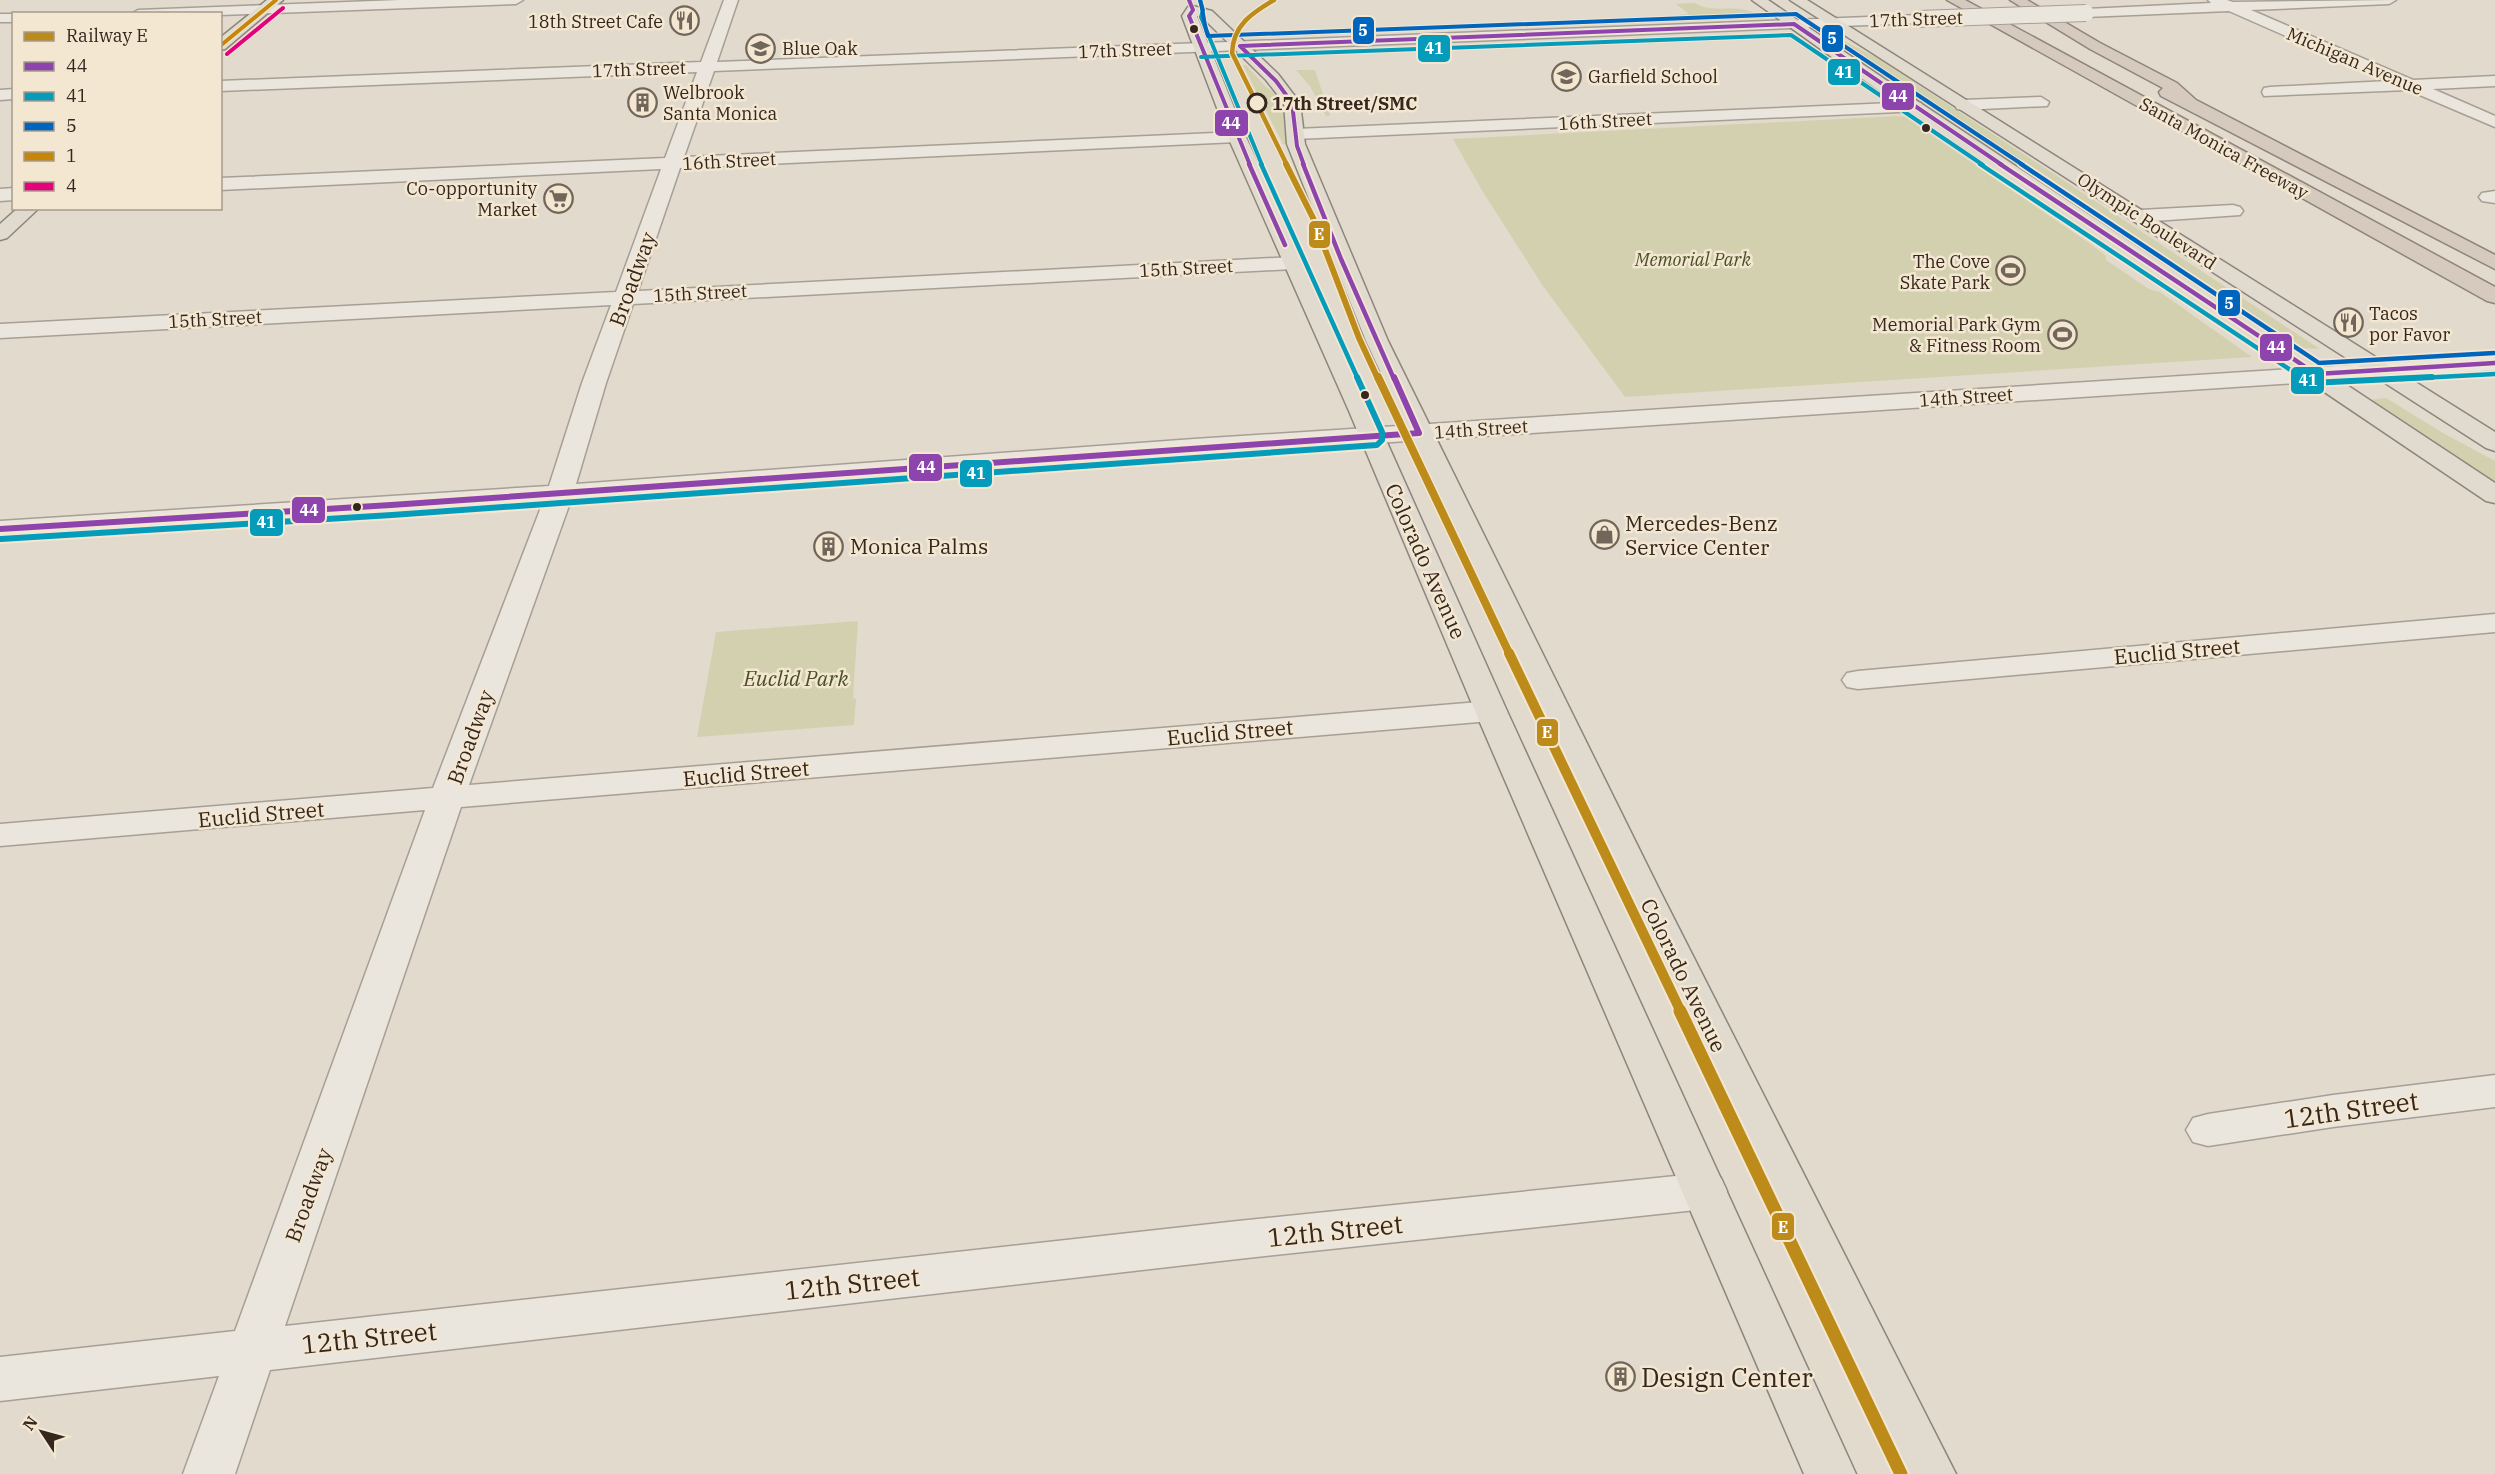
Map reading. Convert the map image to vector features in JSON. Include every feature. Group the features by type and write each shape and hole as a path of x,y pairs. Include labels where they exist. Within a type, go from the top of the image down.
{"highway":[{"name":"Santa Monica Freeway","path":"1954,0 2495,296"},
{"name":"Santa Monica Freeway","path":"1989,0 2495,263"},
{"path":"2017,0 2077,36 2171,86 2192,105"},
{"path":"1934,4 2009,42 2119,91"}],"main road":[{"name":"Olympic Boulevard","path":"1759,0 2495,495"},
{"name":"Olympic Boulevard","path":"1797,0 2140,216 2495,444"},
{"path":"222,44 270,4"},
{"name":"Colorado Avenue","path":"1830,1474 1491,711 1372,436 1237,137 1189,16 1191,5 1207,14 1287,94 1293,109 1296,144 1309,179 1377,341 1419,433 1930,1474"},
{"path":"0,234 28,210"}],"street":[{"path":"164,12 270,4 516,0"},
{"name":"Broadway","path":"209,1474 447,798 560,492 594,383 731,0"},
{"name":"17th Street","path":"222,86 2086,13 2222,3 2389,0"},
{"name":"Michigan Avenue","path":"2222,3 2495,122"},
{"path":"2270,92 2495,81"},
{"path":"1963,105 2041,102"},
{"name":"16th Street","path":"1296,134 1915,107"},
{"name":"16th Street","path":"222,184 1237,137"},
{"path":"2140,216 2233,211"},
{"name":"15th Street","path":"0,331 1293,263"},
{"name":"14th Street","path":"0,529 2495,363"},
{"name":"Euclid Street","path":"1858,680 2495,623"},
{"name":"Euclid Street","path":"0,835 1491,711"},
{"name":"12th Street","path":"2208,1130 2495,1090"},
{"name":"12th Street","path":"0,1379 1227,1241 1705,1191"}],"green space":[{"path":"1695,3 1703,7 1745,10 1764,18 1686,21 1679,15 1689,14 1676,4"},
{"path":"1819,34 1831,34 1879,59 2320,349 2300,348 2217,301"},
{"path":"1243,65 1246,65 1265,86 1278,96 1283,107 1286,144 1283,144"},
{"path":"1296,70 1315,70 1330,116 1326,116 1310,86"},
{"name":"Memorial Park","path":"1905,117 2089,243 2105,255 2106,260 2149,289 2160,292 2252,357 1625,397 1543,286 1483,192 1453,139"},
{"path":"2386,398 2495,461 2495,486 2369,400"},
{"name":"Euclid Park","path":"858,621 853,698 856,699 854,725 697,737 716,632"}],"rail line":[{"name":"E","path":"1274,0 1244,20 1235,34 1232,53 1313,218 1359,338 1901,1474"}],"transit line":[{"name":"1","path":"222,44 276,0"},
{"name":"44","path":"1189,0 1193,10 1189,16 1237,137 1285,245"},
{"name":"41","path":"1,539 392,515 1377,445 1382,440 1382,432 1247,133 1201,17 1203,10 1200,0"},
{"name":"5","path":"1200,0 1203,10 1201,17 1208,36 1796,14 2319,363 2494,353"},
{"name":"4","path":"227,54 283,8"},
{"name":"44","path":"1240,46 1794,24 1902,99 2316,374 2495,363"},
{"name":"41","path":"1201,57 1791,35 1896,108 2311,383 2495,374"},
{"name":"44","path":"0,529 391,505 1419,433 1356,294 1312,188 1297,146 1292,103 1276,81 1240,46"}],"place":[{"name":"18th Street Cafe","path":"684,21"},
{"name":"Blue Oak","path":"761,48"},
{"name":"Garfield School","path":"1567,76"},
{"name":"Welbrook Santa Monica","path":"642,102"},
{"name":"17th Street/SMC","path":"1257,103"},
{"name":"Co-opportunity Market","path":"558,198"},
{"name":"The Cove Skate Park","path":"2011,271"},
{"name":"Tacos por Favor","path":"2348,323"},
{"name":"Memorial Park Gym & Fitness Room","path":"2062,334"},
{"name":"Mercedes-Benz Service Center","path":"1604,535"},
{"name":"Monica Palms","path":"829,546"},
{"name":"Design Center","path":"1620,1377"}]}
